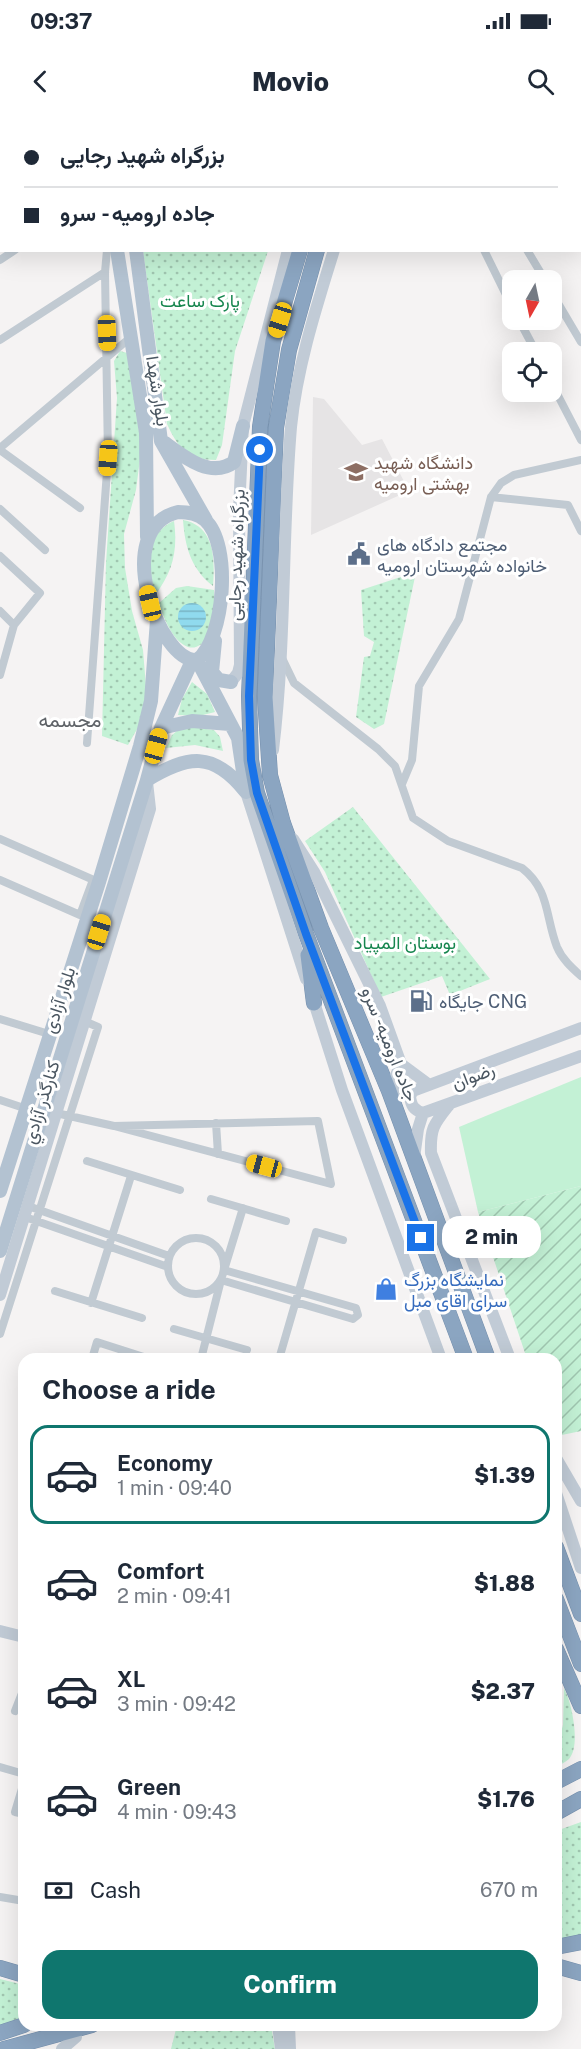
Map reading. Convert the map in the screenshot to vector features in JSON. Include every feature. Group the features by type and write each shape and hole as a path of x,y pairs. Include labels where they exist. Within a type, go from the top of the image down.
{"highway":[{"name":"بزرگراه شهید رجایی","path":"252,792 249,696 260,427 273,341 297,252"},
{"name":"بزرگراه شهید رجایی","path":"266,742 265,697 276,428 289,350 316,252"},
{"name":"جاده ارومیه - سرو","path":"266,742 270,775 284,823 321,928 389,1091 486,1353"},
{"name":"جاده ارومیه - سرو","path":"252,792 464,1353"},
{"path":"306,934 314,1003"},
{"path":"469,1308 495,1353"},
{"path":"562,1552 581,1592"},
{"path":"562,1563 581,1614"},
{"path":"562,1615 581,1664"},
{"path":"562,1663 581,1706"},
{"path":"562,1779 581,1769"},
{"path":"562,1810 581,1799"},
{"path":"562,1946 581,1942"},
{"path":"0,1968 18,1973"},
{"path":"562,1968 581,1973"},
{"path":"0,2033 18,2027"},
{"path":"4,2049 70,2031"},
{"path":"42,2049 90,2031"}],"main road":[{"name":"بلوار شهدا","path":"117,252 146,433 147,539 144,556 146,582 158,620"},
{"name":"بلوار شهدا","path":"136,252 161,441 207,521 220,561 221,594 212,672 219,681 231,682"},
{"path":"161,441 200,466 219,469 234,462 297,252"},
{"path":"270,775 281,689 291,426 303,356 333,252"},
{"path":"231,682 238,673 240,665 239,511 243,426"},
{"path":"147,539 155,524 170,514 187,512 207,521"},
{"path":"158,620 176,651 195,660 238,738 314,1003 342,1089 439,1353"},
{"name":"بلوار آزادی","path":"1,1186 27,1109 151,701 158,620"},
{"name":"بلوار آزادی","path":"0,1251 26,1211 160,728 195,660 208,650 216,631"},
{"path":"160,728 192,721 230,724"},
{"path":"147,780 170,766 200,761 230,771 252,792"},
{"name":"کنارگذر آزادي","path":"0,1295 150,809 147,780"},
{"path":"284,823 314,872 380,1006 401,1064 428,1084"},
{"name":"رضوان","path":"389,1091 413,1091 581,1028"},
{"name":"رضوان","path":"423,1113 581,1056"},
{"path":"389,1091 401,1064"},
{"path":"413,1091 410,1096 411,1104 416,1111 423,1113 418,1129 414,1159"},
{"path":"449,1105 434,1124 431,1135 431,1153 508,1353"},
{"path":"562,1468 581,1501"},
{"path":"562,1511 581,1568"},
{"path":"0,1631 18,1636"},
{"path":"279,2031 281,2049"},
{"path":"289,2031 290,2049"},
{"path":"62,2049 76,2037"}],"street":[{"path":"87,743 108,458 105,272 107,252"},
{"path":"485,252 502,287"},
{"path":"528,252 539,270"},
{"path":"0,340 105,272"},
{"path":"562,309 581,342"},
{"path":"81,508 0,449 130,337"},
{"path":"561,402 581,440"},
{"path":"402,784 412,760 419,686 459,619 491,497 501,483 514,475 581,460"},
{"path":"491,497 568,505 581,531"},
{"path":"0,508 45,550"},
{"path":"0,556 40,593 14,625 3,648 0,675"},
{"path":"0,611 14,625"},
{"path":"282,657 294,683 378,749 395,766 413,818 432,833 448,841 522,868 531,875 540,885 558,949 581,976"},
{"path":"281,689 294,683"},
{"path":"0,839 96,881 80,915 0,880"},
{"path":"0,1020 49,1035"},
{"path":"0,1334 26,1211 69,1117 98,1027 84,1022"},
{"path":"0,1100 27,1109"},
{"path":"56,1113 114,1126 331,1185 318,1121 114,1126"},
{"path":"216,1124 218,1154"},
{"path":"87,1161 180,1190"},
{"path":"91,1303 131,1176"},
{"path":"211,1199 286,1221"},
{"path":"203,1353 221,1280 243,1208"},
{"path":"26,1211 169,1256"},
{"path":"26,1211 109,1246 168,1267"},
{"path":"281,1353 316,1232 343,1240"},
{"path":"221,1280 208,1292 189,1294 174,1284 168,1267 169,1256 181,1242 198,1238 215,1245 221,1252 224,1270"},
{"path":"221,1280 353,1319 358,1315 356,1308 224,1270"},
{"path":"55,1291 142,1318"},
{"path":"174,1329 247,1350"},
{"path":"94,1353 97,1342 131,1353"},
{"path":"15,1711 18,1703"},
{"path":"0,1767 18,1772"},
{"path":"0,1897 18,1901"}],"shaded area":[{"name":"دانشگاه شهید بهشتی ارومیه","path":"313,397 324,399 362,445 382,439 409,491 311,535"}],"green space":[{"name":"پارک ساعت","path":"143,252 268,252 235,351 222,445 216,460 198,458 185,451 175,440 167,424"},
{"path":"120,351 131,354 141,451 136,490 124,534 125,568 132,611 143,650 147,699 140,724 128,745 102,736 106,563 117,398 114,361"},
{"path":"183,520 194,523 207,536 213,555 213,586 199,572 190,557"},
{"path":"174,521 173,560 166,578 155,595 150,563 153,543 157,534"},
{"path":"416,572 384,724 374,729 356,717 364,657 370,656 374,642 364,636 361,590"},
{"path":"187,586 214,590 214,613 210,630 204,642 195,647 186,646 177,639 167,624 159,603 176,588"},
{"path":"192,682 207,694 215,712 199,716 178,715 182,699"},
{"path":"183,726 214,730 220,737 223,751 195,745 166,748 172,735"},
{"name":"بوستان المپیاد","path":"353,807 490,979 450,995 442,976 381,997 325,872 305,841"},
{"path":"581,1077 581,1186 478,1212 459,1127"},
{"path":"581,1186 581,1431 562,1435 562,1353 525,1353 478,1212"},
{"path":"564,1688 570,1704 575,1735 573,1753 562,1764 562,1728"},
{"path":"581,1822 581,1935 562,1938 562,1829"},
{"path":"0,1979 18,1984 18,2019 0,2025"},
{"path":"176,2031 272,2031 275,2049 171,2049"}],"water":[{"path":"192,603 202,607 206,617 202,627 192,631 182,627 178,617 182,607"}],"place":[{"name":"دانشگاه شهید بهشتی ارومیه","path":"356,472"},
{"name":"مجتمع دادگاه های خانواده شهرستان ارومیه","path":"359,554"},
{"name":"جایگاه CNG","path":"421,1001"},
{"name":"نمایشگاه بزرگ سرای اقای مبل","path":"386,1289"}],"district":[{"name":"مجسمه","path":"70,720"}],"route":[{"path":"260,450 249,696 251,760 257,793 306,934 421,1238"}]}
